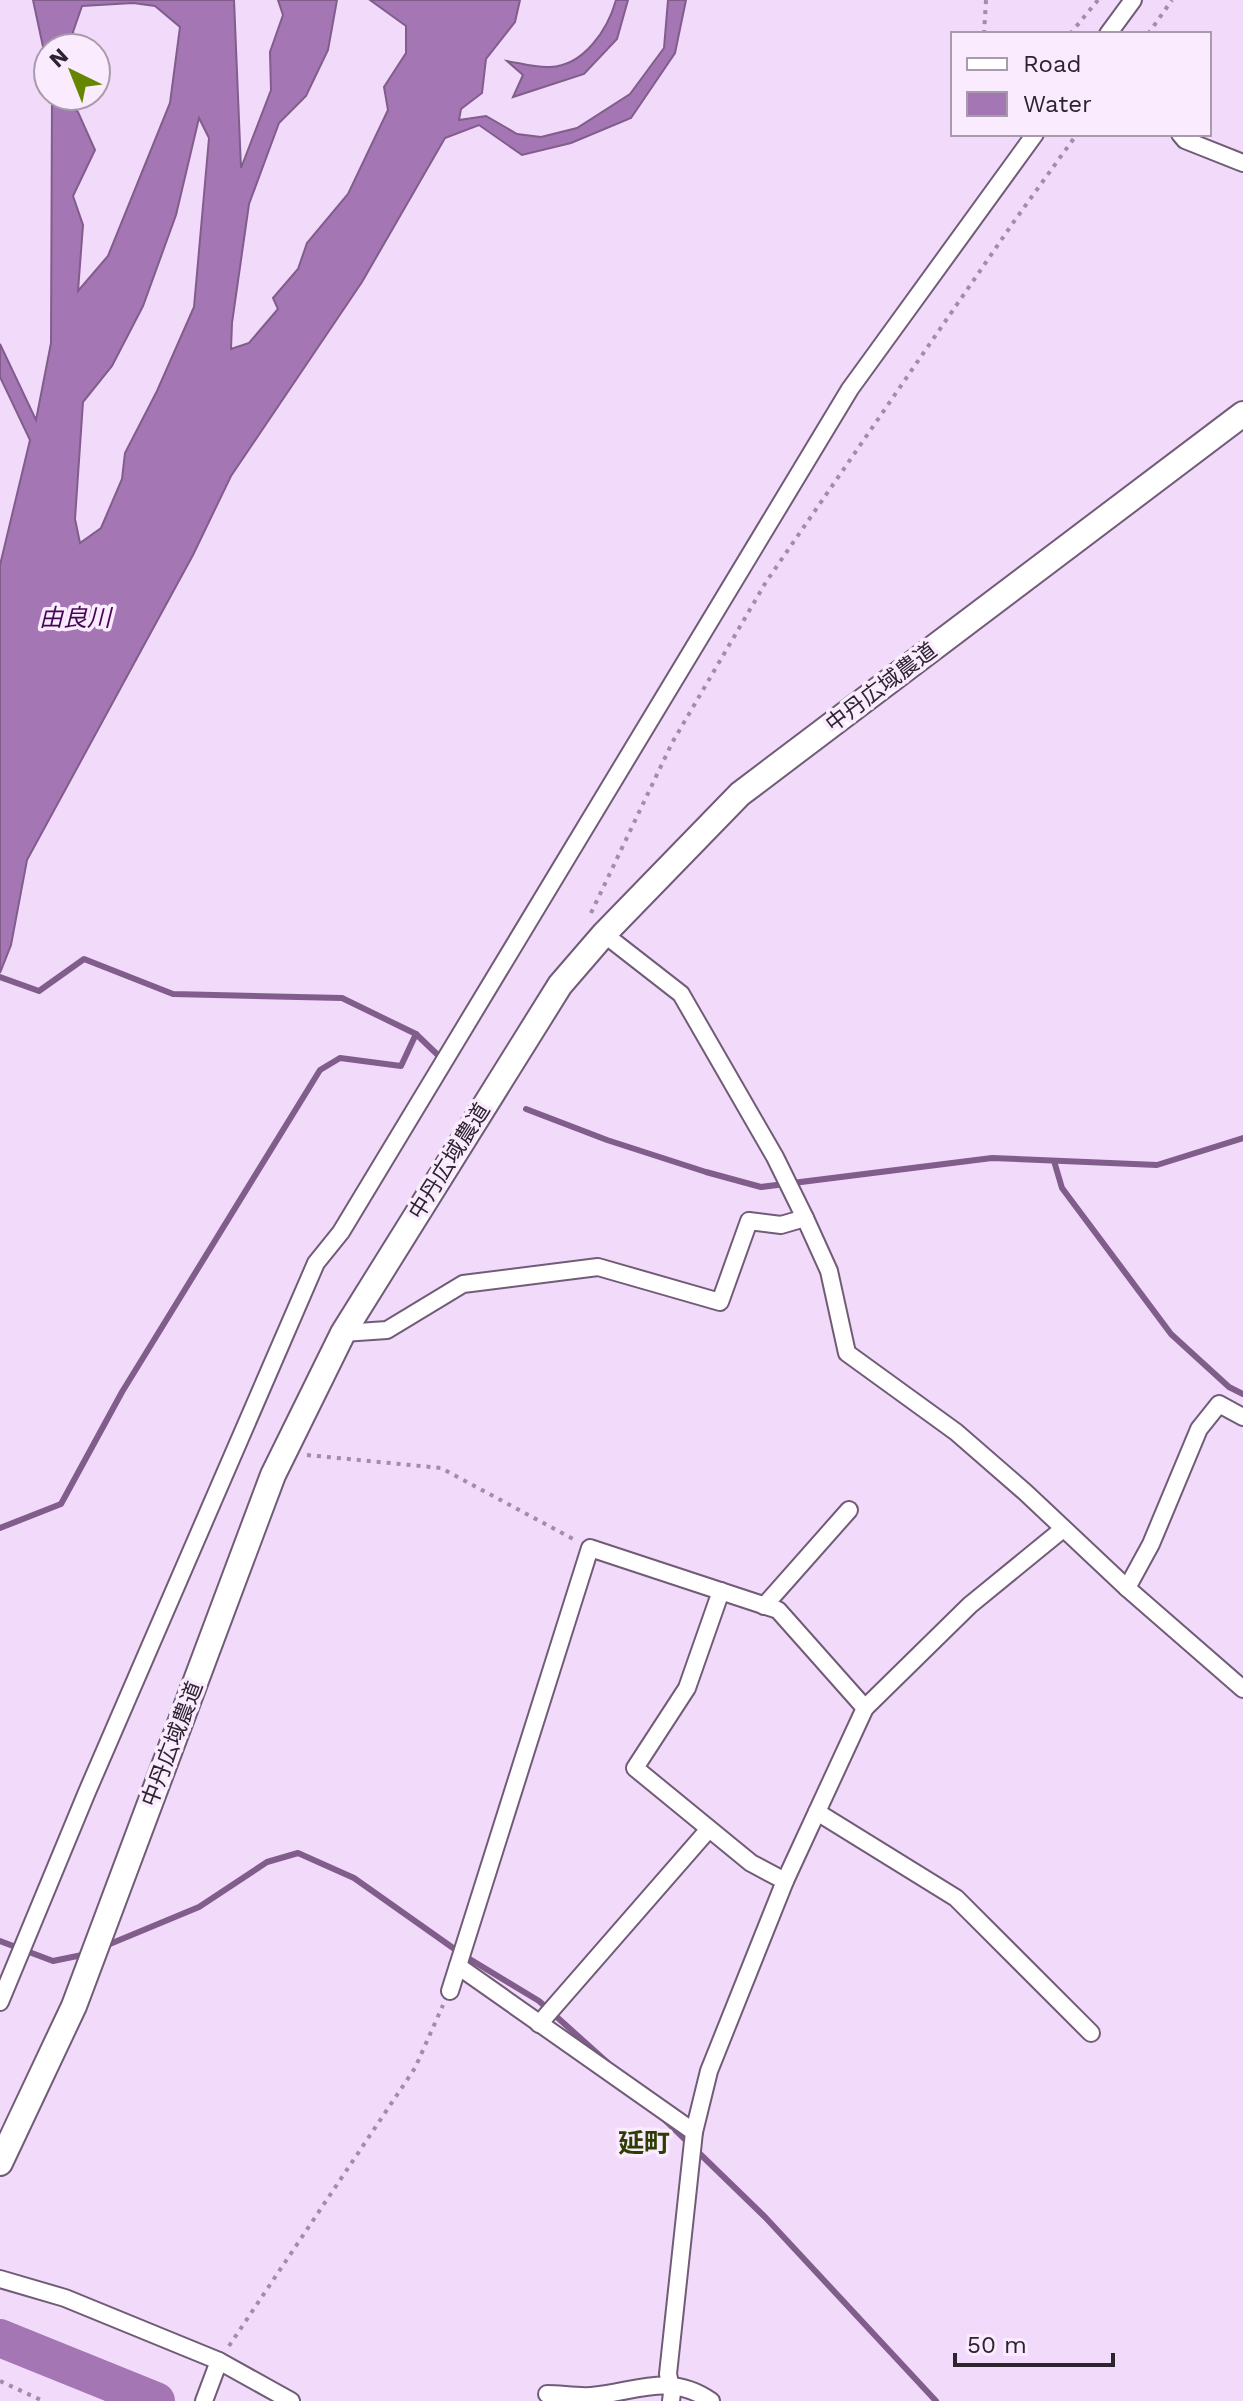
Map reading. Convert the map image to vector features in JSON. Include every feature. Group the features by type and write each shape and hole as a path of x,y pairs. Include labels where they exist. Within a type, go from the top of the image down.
{"street":[{"path":"1109,32 1133,0"},
{"path":"0,2002 87,1792 316,1263 341,1232 365,1193 850,389 1034,136"},
{"path":"1182,136 1243,163"},
{"name":"中丹広域農道","path":"0,2163 74,2006 285,1451 343,1333 594,930 740,794 1243,414"},
{"path":"594,930 681,994 775,1157 805,1218 829,1271 847,1353 956,1432 1243,1689"},
{"path":"343,1333 387,1330 463,1284 598,1267 720,1302 749,1221 781,1225 805,1218"},
{"path":"1127,1588 1151,1544 1199,1429 1219,1404 1243,1417"},
{"path":"764,1606 849,1510"},
{"path":"671,2392 668,2374 694,2132 709,2071 785,1881 865,1708 970,1605 1063,1529"},
{"path":"450,1991 590,1548 778,1610 865,1708"},
{"path":"721,1591 687,1688 635,1768 751,1863 785,1881"},
{"path":"817,1812 956,1898 1091,2033"},
{"path":"539,2024 709,1829"},
{"path":"458,1966 694,2132"},
{"path":"0,2279 65,2298 219,2361 291,2401"},
{"path":"204,2401 219,2361"},
{"path":"547,2394 589,2396 697,2391 711,2401"}],"path":[{"path":"984,32 986,0"},
{"path":"1072,32 1098,0"},
{"path":"1149,32 1172,0"},
{"path":"594,930 672,743 766,582 1076,136"},
{"path":"285,1451 322,1458 441,1468 590,1548"},
{"path":"219,2361 415,2068 450,1991"},
{"path":"0,2381 43,2401"}],"water":[{"name":"由良川","path":"33,0 234,0 241,168 271,90 270,52 283,15 278,0 337,0 328,50 306,96 279,123 249,204 231,349 249,343 278,309 273,298 298,269 307,243 348,194 388,110 384,87 406,53 406,26 370,0 520,0 515,22 486,59 482,93 461,109 459,120 486,116 517,134 541,137 577,128 630,94 664,48 668,0 686,0 675,53 631,118 571,143 522,155 479,125 445,138 362,282 231,476 193,555 27,860 11,945 0,973 0,565 30,440 0,377 0,344 36,420 51,343 52,112 78,112 95,150 73,196 83,225 78,291 108,256 170,103 180,27 155,6 133,3 82,6 73,32 40,32","holes":["199,118 209,138 194,307 157,391 125,453 122,479 101,528 80,543 75,519 83,402 112,366 143,306 176,215"]},
{"path":"616,0 628,0 617,39 584,74 513,97 523,75 507,61 545,67 574,60 601,34"}],"waterway":[{"path":"0,977 39,991 84,959 173,994 342,998 416,1034 442,1059"},
{"path":"0,1528 61,1504 122,1392 320,1070 340,1058 401,1066 416,1034"},
{"path":"526,1109 607,1140 761,1187 992,1158 1157,1165 1243,1138"},
{"path":"1054,1161 1062,1188 1171,1334 1229,1387 1243,1394"},
{"path":"105,1946 199,1907 267,1862 298,1853 354,1878 463,1955 539,2001 608,2063"},
{"path":"0,1941 53,1961 87,1954"},
{"path":"664,2119 765,2217 936,2401"},
{"path":"0,2338 156,2401"}],"district":[{"name":"延町","path":"644,2143"}]}
